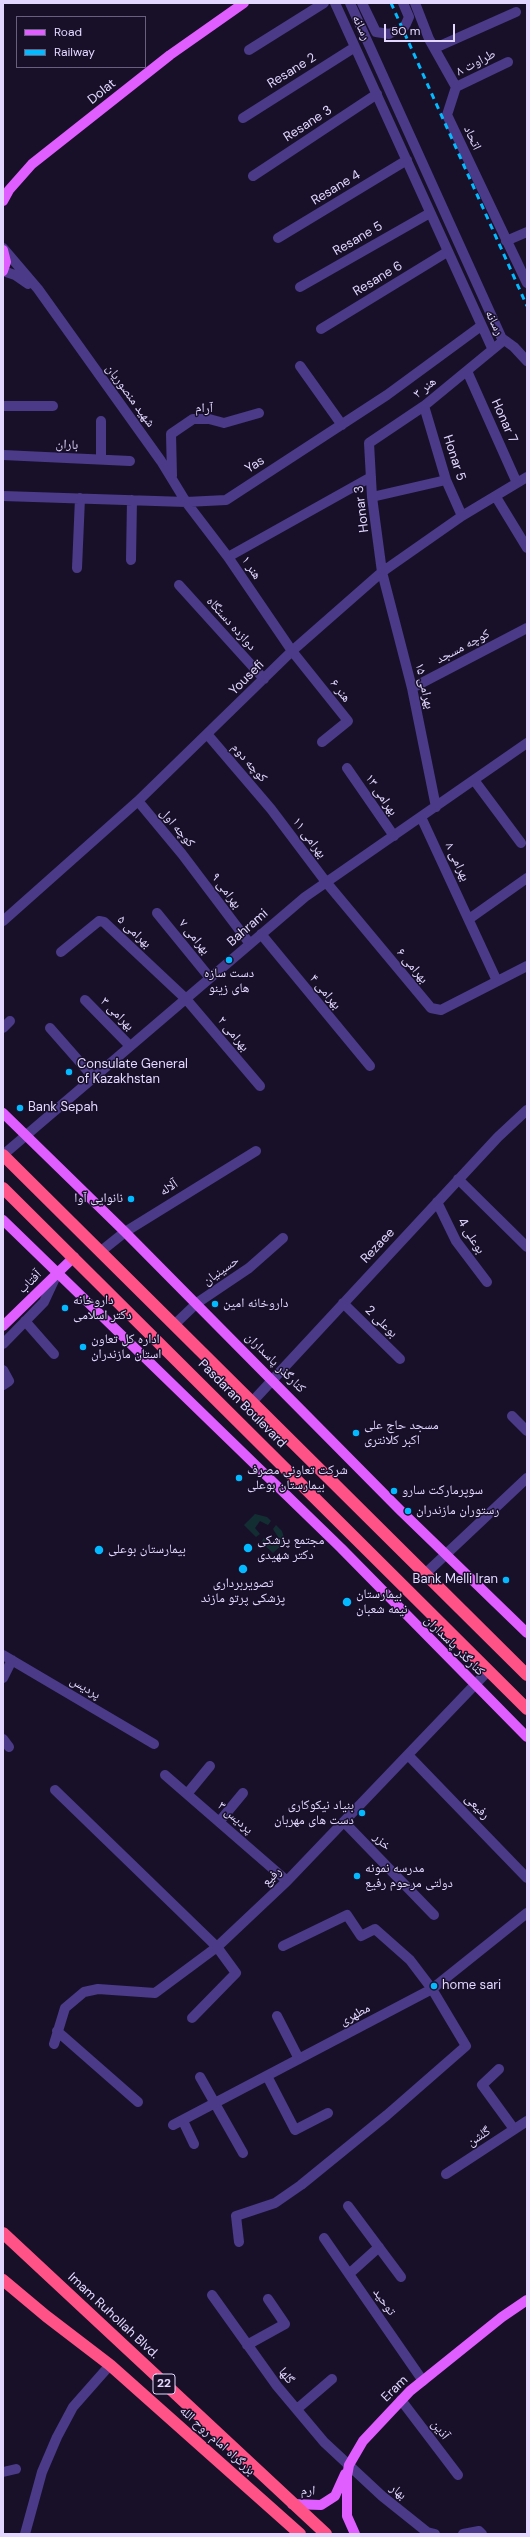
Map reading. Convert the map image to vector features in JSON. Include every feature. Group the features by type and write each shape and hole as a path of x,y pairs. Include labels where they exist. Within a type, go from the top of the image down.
{"highway":[{"name":"Pasdaran Boulevard","path":"3,1155 527,1675"},
{"name":"Pasdaran Boulevard","path":"3,1188 527,1709"},
{"name":"Imam Ruhollah Blvd.","path":"3,2233 292,2504 326,2534"},
{"name":"بزرگراه امام روح الله","path":"3,2280 46,2316 110,2365 300,2534"}],"main road":[{"name":"Dolat","path":"4,199 32,164 170,55 244,3"},
{"path":"3,249 6,262 3,271"},
{"name":"کنارگذر پاسداران","path":"3,1113 197,1303 446,1555 527,1633"},
{"name":"کنارگذر پاسداران","path":"3,1220 341,1548 474,1685 527,1737"},
{"name":"آفتاب","path":"3,1326 74,1257"},
{"name":"Eram","path":"355,2534 347,2516 345,2502 349,2465 363,2441 401,2400 423,2381 490,2326 527,2300"},
{"name":"ارم","path":"292,2504 322,2505 335,2496 349,2465"}],"street":[{"path":"249,50 324,3"},
{"name":"رسانه","path":"335,3 492,348 503,340 350,3"},
{"path":"362,3 376,32 389,34"},
{"path":"403,3 409,17 405,26"},
{"path":"415,3 435,48 456,87"},
{"path":"435,48 516,12"},
{"name":"Resane 2","path":"243,118 355,47"},
{"name":"طراوت ۸","path":"456,87 508,62"},
{"name":"اتحاد","path":"456,87 447,115 527,283"},
{"name":"Resane 3","path":"253,176 377,94"},
{"name":"Resane 4","path":"278,238 407,160"},
{"name":"Resane 5","path":"300,287 430,213"},
{"path":"506,241 527,232"},
{"name":"شهید منصوریان","path":"3,249 50,306 172,478 186,502"},
{"name":"Resane 6","path":"321,329 447,252"},
{"name":"شهید منصوریان","path":"3,271 24,280 50,306"},
{"name":"Yas","path":"3,496 186,502 226,500 387,395 481,326"},
{"path":"503,340 514,347 527,361"},
{"name":"هنر ۳","path":"371,477 369,443 424,406 467,371 492,348"},
{"path":"300,366 342,425"},
{"name":"Honar 7","path":"467,371 517,483"},
{"path":"3,406 53,406"},
{"name":"Honar 5","path":"424,406 446,480 462,516"},
{"name":"آرام","path":"172,478 171,434 193,419 210,419 224,424 259,413"},
{"path":"100,459 101,421"},
{"name":"باران","path":"3,455 130,461"},
{"name":"Yousefi","path":"3,921 138,801 292,651 382,572 462,516 496,497 527,476"},
{"path":"228,557 371,477"},
{"name":"Honar 3","path":"371,477 372,497 382,572"},
{"path":"372,497 446,480"},
{"path":"496,497 527,548"},
{"path":"77,568 80,498"},
{"path":"131,560 132,500"},
{"name":"هنر ۱","path":"186,502 228,557 292,651"},
{"name":"بهرامی ۱۵","path":"382,572 412,688 436,807"},
{"name":"دوازده دستگاه","path":"178,585 264,679"},
{"name":"کوچه مسجد","path":"412,688 527,628"},
{"name":"هنر ۶","path":"292,651 348,721 322,742"},
{"name":"کوچه دوم","path":"207,734 271,809"},
{"name":"Bahrami","path":"3,1155 305,896 527,743"},
{"name":"بهرامی ۱۳","path":"347,768 394,836"},
{"path":"474,780 521,843"},
{"name":"کوچه اول","path":"138,801 196,873"},
{"name":"بهرامی ۱۱","path":"271,809 326,882"},
{"name":"بهرامی ۸","path":"421,817 497,980"},
{"name":"بهرامی ۹","path":"196,873 250,944"},
{"path":"469,919 527,878"},
{"name":"بهرامی ۶","path":"326,882 431,1008 441,1010 497,980 527,966"},
{"name":"بهرامی ۷","path":"158,913 210,978"},
{"name":"بهرامی ۵","path":"61,952 99,921 102,921 186,999"},
{"name":"بهرامی ۴","path":"261,934 370,1066"},
{"name":"بهرامی ۲","path":"186,999 260,1086"},
{"name":"بهرامی ۳","path":"85,1000 130,1046"},
{"path":"50,1028 93,1077"},
{"name":"Rezaee","path":"252,1402 498,1136 527,1110"},
{"name":"آلاله","path":"100,1252 125,1232 256,1150"},
{"path":"458,1179 526,1245"},
{"name":"بوعلی 4","path":"437,1202 456,1241 487,1282"},
{"name":"حسینیان","path":"174,1325 197,1303 249,1268 283,1238"},
{"path":"3,1344 44,1302 57,1273"},
{"name":"بوعلی 2","path":"343,1303 400,1359"},
{"path":"25,1321 54,1354"},
{"path":"3,1370 9,1381 3,1384"},
{"path":"512,1416 527,1431"},
{"path":"425,1574 526,1481"},
{"name":"پردیس","path":"3,1655 154,1744"},
{"path":"3,1678 12,1660"},
{"name":"رفیع","path":"54,2044 65,2008 84,1992 98,1990 155,1993 217,1947 287,1882 488,1671"},
{"name":"رفیعی","path":"408,1755 527,1878"},
{"path":"187,1794 210,1766"},
{"name":"پردیس ۳","path":"165,1775 287,1882"},
{"path":"55,1790 217,1947 236,1973 192,2018"},
{"path":"219,1822 244,1793"},
{"name":"خزر","path":"344,1822 434,1916"},
{"name":"مطهری","path":"194,2144 178,2123 432,1989 527,1913"},
{"path":"239,2242 236,2216 275,2203 301,2185 387,2115 466,2046 432,1989 410,1960 375,1929 361,1936 347,1915 282,1946"},
{"path":"277,2016 299,2059"},
{"path":"57,2031 138,2102"},
{"path":"499,2069 482,2086 514,2129"},
{"path":"200,2076 243,2153"},
{"path":"267,2076 295,2130 328,2113"},
{"name":"گلشن","path":"446,2174 527,2121"},
{"path":"348,2206 401,2276"},
{"name":"توحید","path":"324,2238 423,2381"},
{"path":"349,2274 379,2247"},
{"name":"گلها","path":"212,2295 276,2386 324,2442 349,2465"},
{"path":"247,2345 285,2324 268,2299"},
{"path":"25,2534 42,2472 57,2437 73,2406 110,2365"},
{"path":"297,2409 332,2379"},
{"name":"آذین","path":"401,2400 458,2475"},
{"name":"بهار","path":"349,2465 427,2532 435,2534"},
{"path":"3,2472 16,2469"},
{"path":"463,2534 479,2531 482,2534"}],"green space":[{"path":"255,1514 267,1517 271,1521 268,1525 260,1521 255,1528 260,1534 256,1537 244,1525"},
{"path":"276,1525 282,1531 285,1542 273,1553 261,1542 264,1538 271,1543 278,1537 273,1529"}],"tunnel":[{"path":"389,34 405,26"}],"railway":[{"path":"391,3 527,306"}],"place":[{"name":"دست سازه های زینو","path":"229,960"},
{"name":"Consulate General of Kazakhstan","path":"69,1072"},
{"name":"Bank Sepah","path":"20,1108"},
{"name":"نانوایی آوا","path":"131,1199"},
{"name":"داروخانه امین","path":"215,1304"},
{"name":"داروخانه دکتر اسلامی","path":"65,1308"},
{"name":"اداره کل تعاون استان مازندران","path":"83,1347"},
{"name":"مسجد حاج علی اکبر کلانتری","path":"356,1433"},
{"name":"شرکت تعاونی مصرف بیمارستان بوعلی","path":"239,1478"},
{"name":"سوپرمارکت سارو","path":"394,1491"},
{"name":"رستوران مازندران","path":"408,1511"},
{"name":"مجتمع پزشکی دکتر شهیدی","path":"248,1548"},
{"name":"بیمارستان بوعلی","path":"99,1550"},
{"name":"تصویربرداری پزشکی پرتو مازند","path":"243,1569"},
{"name":"Bank Melli Iran","path":"506,1580"},
{"name":"بیمارستان نیمه شعبان","path":"347,1602"},
{"name":"بنیاد نیکوکاری دست های مهربان","path":"362,1813"},
{"name":"مدرسه نمونه دولتی مرحوم رفیع","path":"357,1876"},
{"name":"home sari","path":"434,1986"}]}
